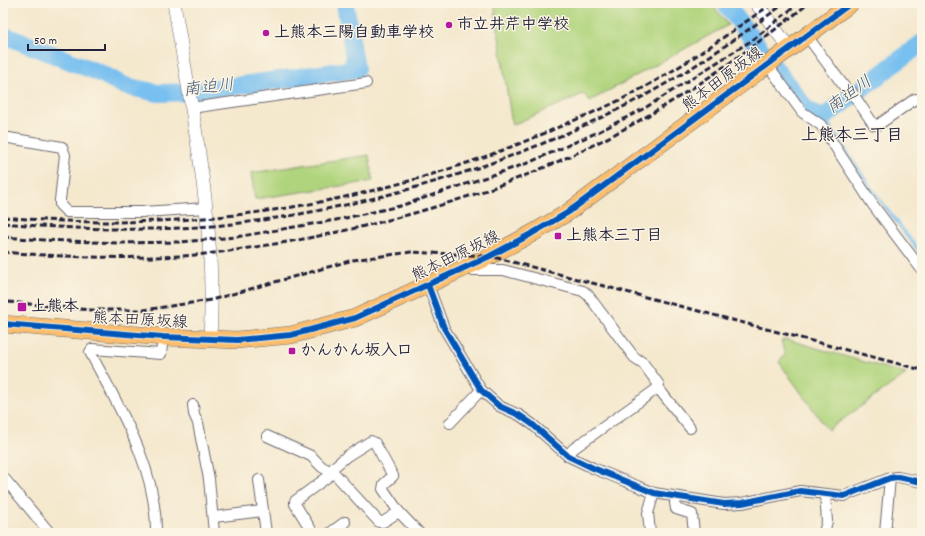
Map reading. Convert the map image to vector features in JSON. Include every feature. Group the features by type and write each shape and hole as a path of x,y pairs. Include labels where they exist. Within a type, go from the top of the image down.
{"main road":[{"name":"熊本田原坂線","path":"3,324 163,337 237,340 291,335 328,327 355,318 461,270 532,234 567,213 851,3"}],"street":[{"path":"174,3 207,208 210,261 210,338"},
{"path":"756,3 789,48"},
{"path":"807,36 846,89 851,91 858,100 874,125 878,125 915,99 922,101"},
{"path":"767,64 802,112 821,125 873,205 922,270"},
{"path":"191,104 366,83"},
{"path":"3,138 62,147 65,155 60,205 67,212 142,212 207,208"},
{"path":"461,270 503,270 583,291 588,295 634,357 643,363 659,385 658,388 690,428"},
{"path":"428,285 444,328 481,390 500,406 519,415 532,424 568,456 654,493 724,504 742,503 800,491 844,496 890,478 898,477 922,482"},
{"path":"156,533 156,516 153,495 145,470 118,403 90,352 92,349 160,354 163,337"},
{"path":"568,456 573,449 658,388"},
{"path":"450,423 481,390"},
{"path":"193,405 205,458 214,517 214,533"},
{"path":"267,436 311,456 322,467 331,471 379,522 383,522 399,512"},
{"path":"313,533 295,504 296,501 329,476 331,471 347,456 367,442 371,441 375,443 392,472 392,478 384,484 383,489 399,512 419,533"},
{"path":"3,477 50,533"},
{"path":"885,533 890,478"},
{"path":"259,480 266,533"},
{"path":"650,533 648,513 654,493"},
{"path":"824,533 826,521 825,494"},
{"path":"676,497 676,508 692,514 694,533"},
{"path":"214,517 262,511"},
{"path":"330,533 345,522"}],"green space":[{"path":"494,3 711,3 728,25 590,101 583,94 512,125"},
{"path":"369,155 373,181 255,199 251,173"},
{"path":"781,340 789,340 906,374 828,430 779,362 785,355"}],"waterway":[{"name":"南迫川","path":"6,36 100,73 125,86 158,93 192,92 356,69 345,3"},
{"name":"南迫川","path":"725,3 807,110 824,117 922,43"},
{"path":"824,117 871,188 922,255"}],"railway":[{"path":"3,217 76,221 149,221 221,217 292,207 362,193 431,174 500,151 622,99 690,59 773,3"},
{"path":"3,223 89,229 204,227 286,216 391,194 494,162 544,143 594,121 642,97 679,76 733,41 785,3"},
{"path":"3,237 118,243 181,242 236,237 336,220 400,206 528,163 598,132 645,108 754,39 799,3"},
{"path":"3,252 114,257 159,257 206,254 329,234 377,223 471,196 562,160 606,139 649,115 711,76 751,48 809,3"},
{"path":"8,302 91,310 144,310 211,300 353,260 411,252 490,256 922,370"}],"cycle path":[{"path":"3,324 163,337 237,340 291,335 355,318 490,256 567,213 851,3"},
{"path":"428,285 444,328 481,390 499,406 519,415 532,424 568,456 654,493 724,504 742,503 800,491 844,496 890,478 898,477 922,482"}],"place":[{"name":"市立井芹中学校","path":"449,25"},
{"name":"上熊本三陽自動車学校","path":"266,33"},
{"name":"上熊本三丁目","path":"558,236"},
{"name":"上熊本","path":"22,307"},
{"name":"かんかん坂入口","path":"292,351"}],"district":[{"name":"上熊本三丁目","path":"852,137"}]}
